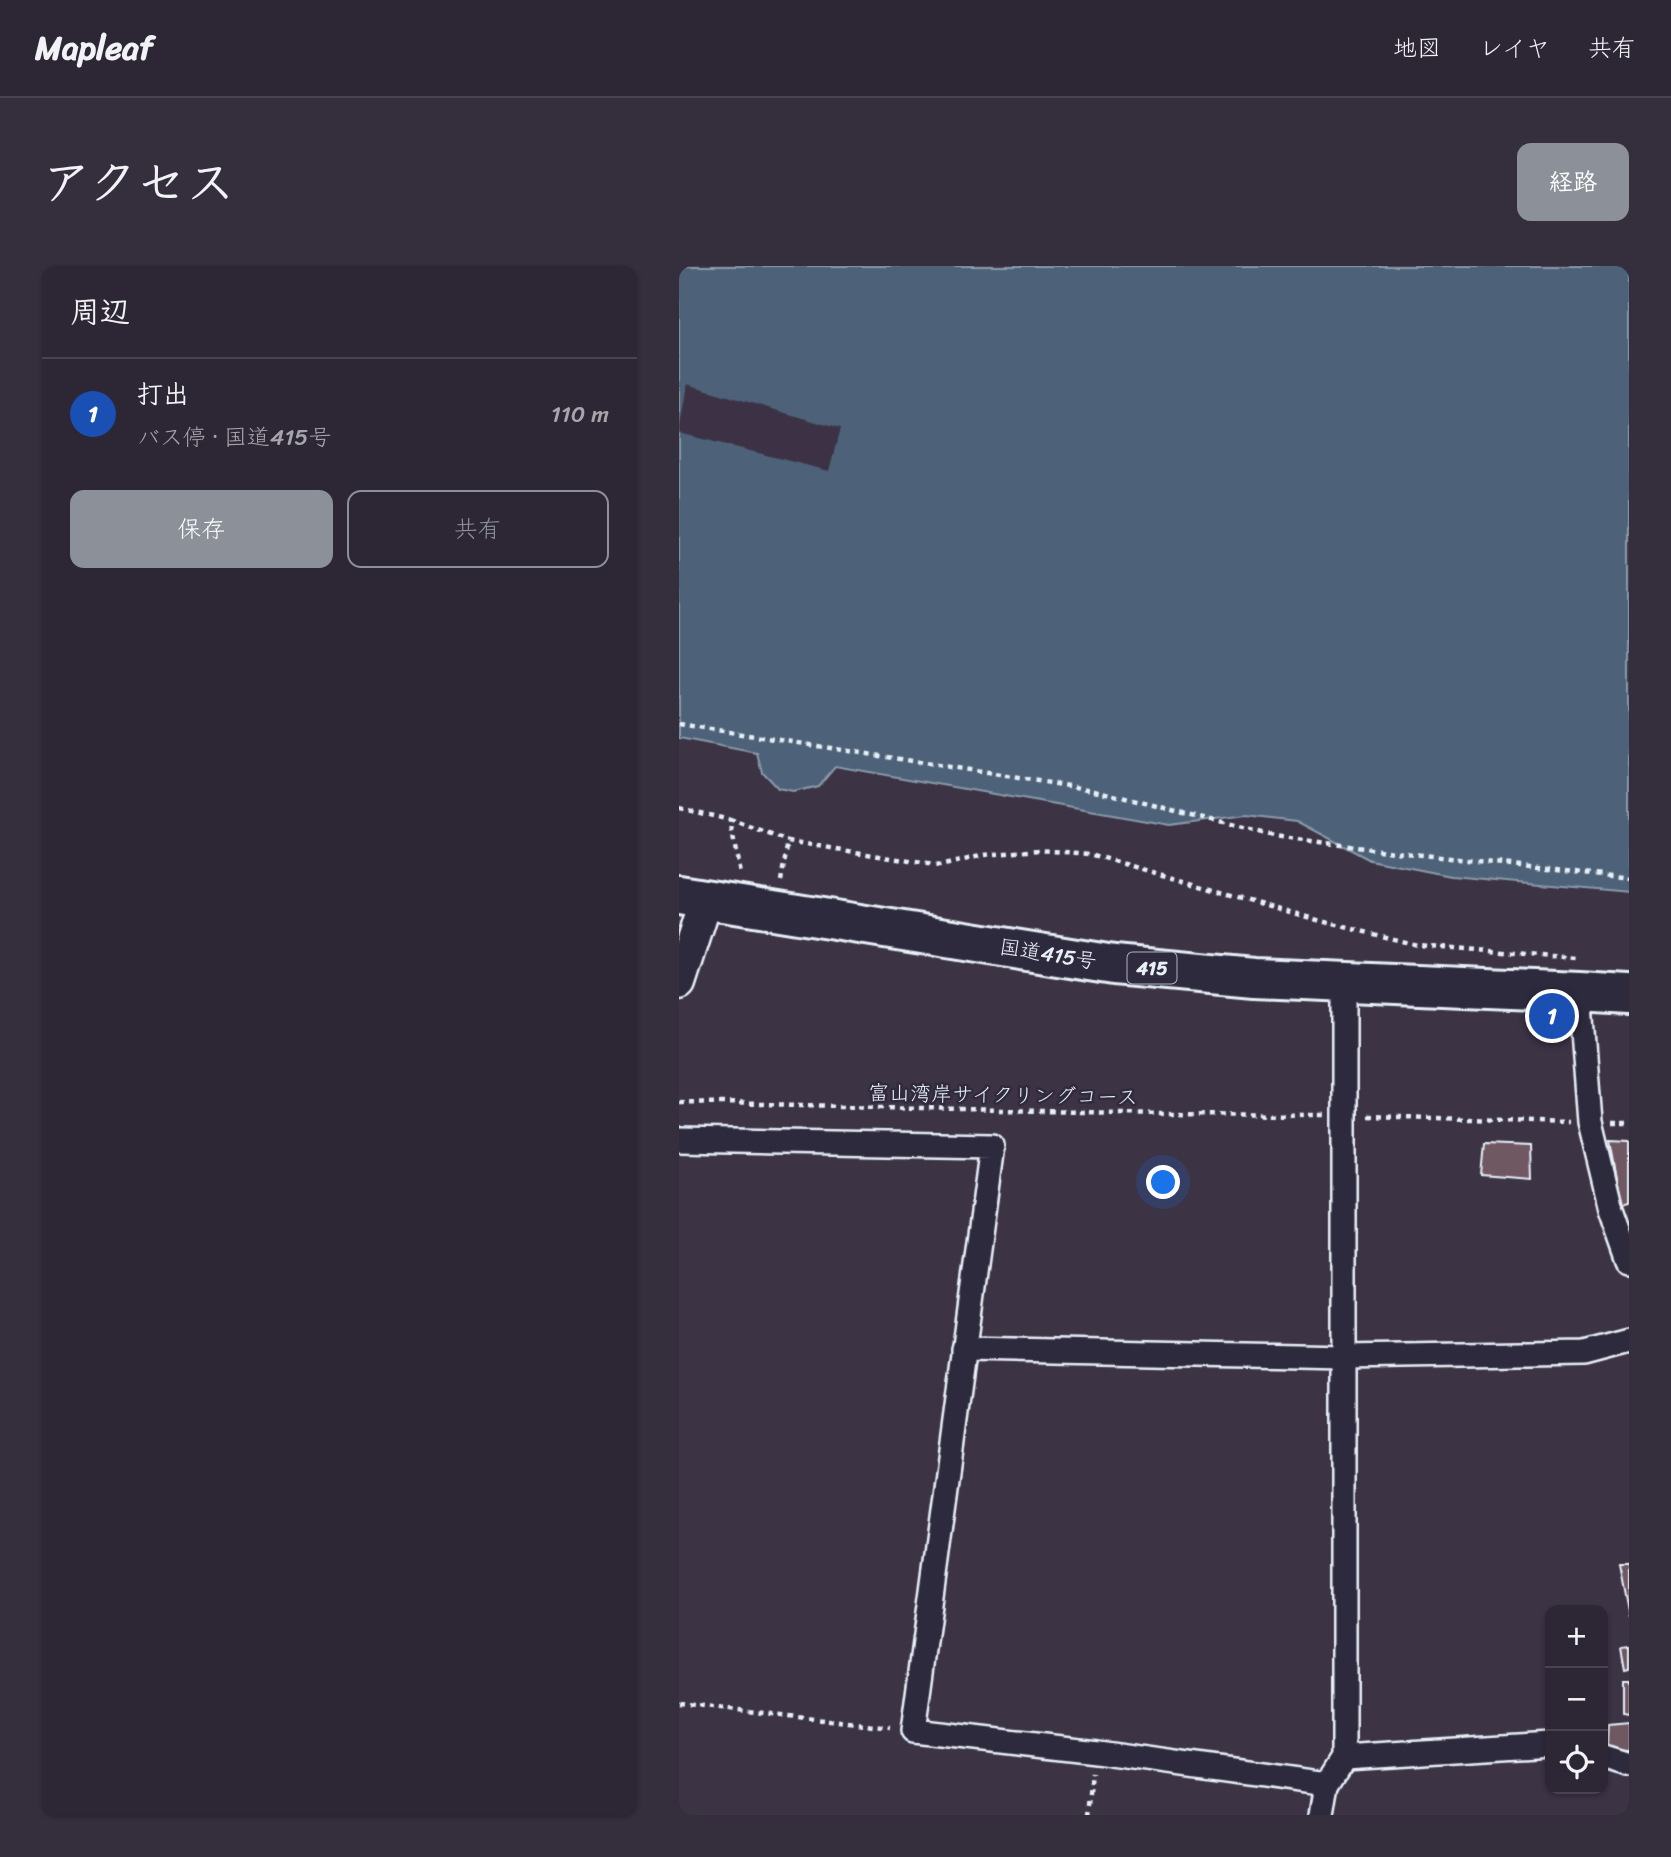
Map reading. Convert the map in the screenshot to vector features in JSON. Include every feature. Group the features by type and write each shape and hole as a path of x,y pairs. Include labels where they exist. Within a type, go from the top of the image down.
{"highway":[{"name":"国道415号","path":"692,898 1114,965 1344,983 1578,975 1629,995"}],"street":[{"path":"679,983 692,898"},
{"path":"1578,975 1590,1122 1611,1209 1629,1260"},
{"path":"1322,1815 1327,1784 1344,1757 1344,983"},
{"path":"679,1140 992,1146 913,1731 1096,1752 1327,1784"},
{"path":"964,1349 1345,1357 1584,1353 1629,1341"},
{"path":"1344,1757 1545,1744"},
{"path":"1608,1759 1629,1765"}],"path":[{"path":"679,724 1094,790 1274,836 1629,878"},
{"path":"679,808 730,820 787,841 940,866 984,855 1039,850 1090,854 1417,945 1578,975"},
{"path":"730,820 761,909"},
{"path":"761,909 787,841"},
{"name":"富山湾岸サイクリングコース","path":"679,1102 1161,1114 1327,1115"},
{"path":"1359,1116 1579,1122"},
{"path":"679,1703 913,1731"},
{"path":"1089,1815 1096,1752"}],"water":[{"path":"679,266 1629,266 1629,892 1451,876 1370,860 1297,821 1246,815 1169,825 835,766 818,786 793,792 778,789 762,772 757,753 679,738"}],"pier":[{"path":"687,384 840,429 829,471 679,433"}],"building":[{"path":"1610,1140 1629,1141 1629,1202 1622,1204"},
{"path":"1484,1144 1531,1146 1532,1179 1481,1175"},
{"path":"1619,1564 1629,1564 1629,1616"},
{"path":"1629,1645 1629,1667 1625,1668 1621,1646"},
{"path":"1623,1679 1629,1679 1629,1715 1623,1714"},
{"path":"1629,1723 1629,1750 1608,1749 1608,1725"}],"place":[{"name":"打出","path":"1552,1016"}]}
